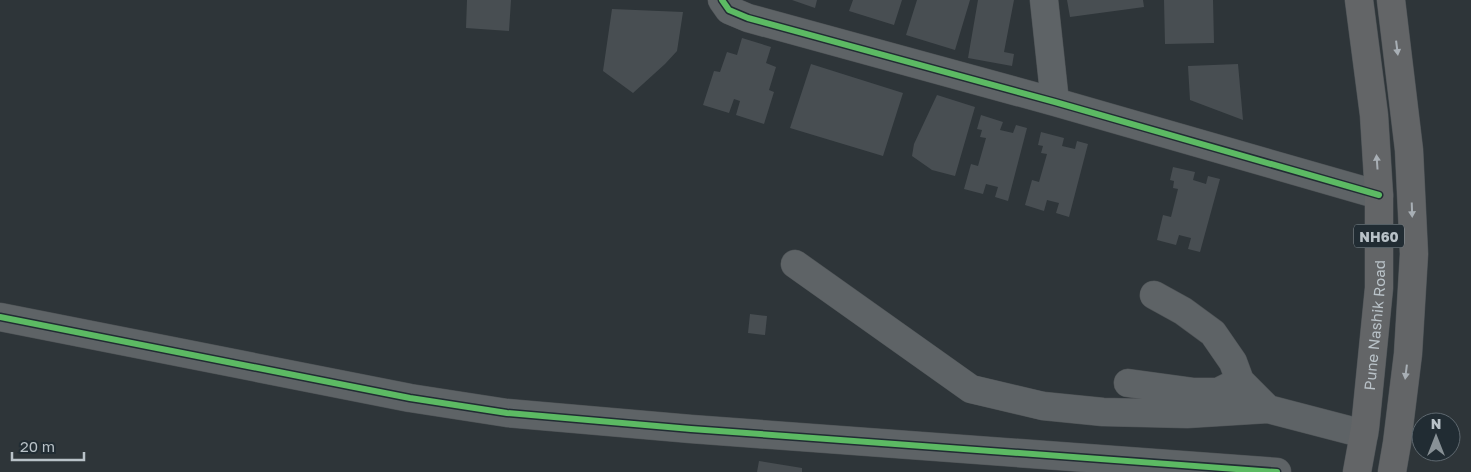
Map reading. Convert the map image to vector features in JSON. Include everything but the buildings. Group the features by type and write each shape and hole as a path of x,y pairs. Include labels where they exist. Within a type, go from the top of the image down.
{"highway":[{"name":"Pune Nashik Road","path":"1357,472 1364,434 1379,288 1379,194 1374,115 1359,0"},
{"name":"NH60","path":"1391,0 1409,150 1414,254 1408,354 1392,472"}],"street":[{"path":"722,0 729,10 748,18 1055,102 1379,194"},
{"path":"1044,0 1055,102"},
{"path":"795,264 971,389 1042,406 1103,412 1187,414 1268,409 1364,434"},
{"path":"1154,295 1183,311 1213,333 1233,362 1240,381 1268,409"},
{"path":"0,317 410,398 507,413 691,429 1277,472"},
{"path":"1128,383 1194,392 1218,392 1240,381"}],"cycle path":[{"path":"722,0 729,10 748,18 1055,102 1379,195"},
{"path":"0,317 410,398 507,413 691,429 1277,472"}]}
